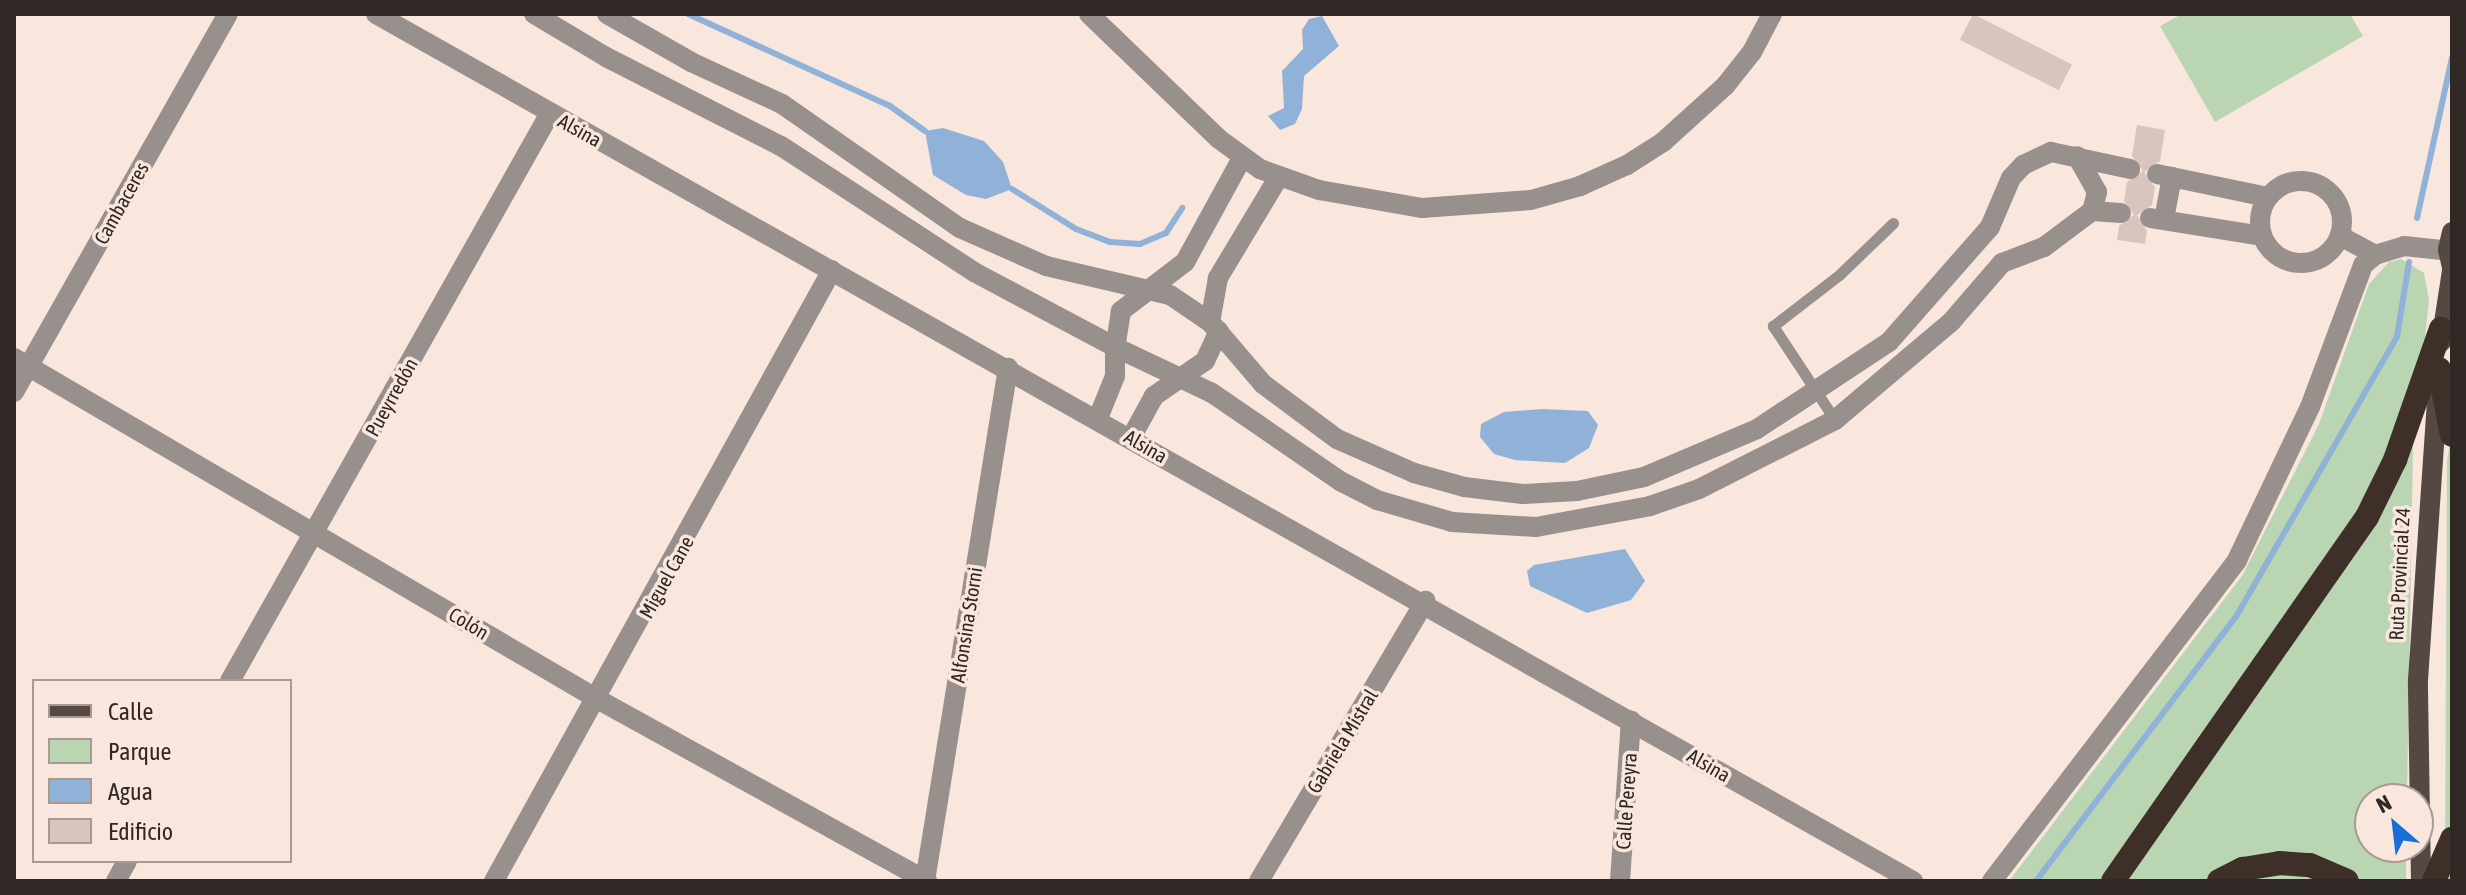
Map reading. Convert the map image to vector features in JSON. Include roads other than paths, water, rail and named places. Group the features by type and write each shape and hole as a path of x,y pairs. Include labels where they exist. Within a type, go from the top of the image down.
{"highway":[{"path":"2113,881 2367,517 2395,460 2441,329"},
{"path":"2439,369 2452,435"},
{"path":"2434,881 2452,839"},
{"path":"2219,881 2243,869 2279,863 2310,865 2347,881"}],"main road":[{"name":"Ruta Provincial 24","path":"2421,881 2418,680 2441,329 2451,255"}],"street":[{"name":"Cambaceres","path":"14,392 22,362 228,14"},
{"name":"Alsina","path":"376,14 1425,601 1913,881"},
{"path":"534,14 606,57 781,146 974,272 1115,347 1212,393 1340,481 1377,500 1452,522 1492,526 1536,527 1650,506 1748,468 1835,420 1951,322 1991,275 2019,253 2070,232 2092,211 2097,192 2077,156"},
{"path":"607,14 691,62 782,104 970,233 1046,266 1147,288 1181,300 1215,326 1263,384 1337,439 1414,473 1464,487 1523,494 1577,491 1644,477 1757,429 1817,394 1889,342 1967,257 2023,165 2051,152 2130,169"},
{"path":"1089,14 1242,158 1278,178 1376,203 1422,208 1531,200 1580,186 1627,165 1698,112 1752,52 1772,14"},
{"path":"1107,14 1123,43"},
{"name":"Pueyrredón","path":"231,679 550,113"},
{"path":"1098,418 1115,376 1115,325 1121,311 1193,251 1242,158"},
{"path":"2262,236 2157,218 2165,176 2267,197"},
{"path":"1131,438 1145,408 1176,377 1205,361 1215,326 1218,278 1278,178"},
{"path":"2289,182 2315,183 2326,189 2341,210 2340,236 2321,258 2293,263 2269,249 2262,236 2259,223 2267,197 2289,182"},
{"path":"2092,211 2121,213"},
{"path":"2340,236 2375,255"},
{"path":"1992,881 2237,560 2310,407 2354,281 2375,255 2404,246 2451,255"},
{"path":"1967,257 1991,275"},
{"name":"Miguel Cane","path":"494,881 599,700 832,270"},
{"name":"Colón","path":"22,362 599,700 925,881"},
{"name":"Alfonsina Storni","path":"925,881 1008,368"},
{"name":"Gabriela Mistral","path":"1259,881 1425,601"},
{"name":"Calle Pereyra","path":"1620,881 1631,720"},
{"path":"116,881 126,863"}],"lane":[{"path":"1835,420 1773,326 1839,275 1893,223"}],"water":[{"path":"1322,16 1339,46 1304,76 1302,109 1295,124 1280,130 1268,116 1284,108 1282,71 1303,49 1302,30 1309,19"},
{"path":"943,128 984,141 1003,162 1012,189 986,199 966,195 933,175 925,131"},
{"path":"1541,409 1588,411 1598,425 1589,448 1565,463 1515,460 1494,454 1480,437 1481,424 1504,412"},
{"path":"1625,549 1645,581 1631,600 1587,613 1530,586 1527,571 1534,565"}],"waterway":[{"path":"688,14 890,106 925,131"},
{"path":"2417,218 2452,58"},
{"path":"1012,189 1076,229 1110,242 1140,244 1166,233 1182,208"},
{"path":"2036,881 2237,615 2397,337 2409,262"}]}
